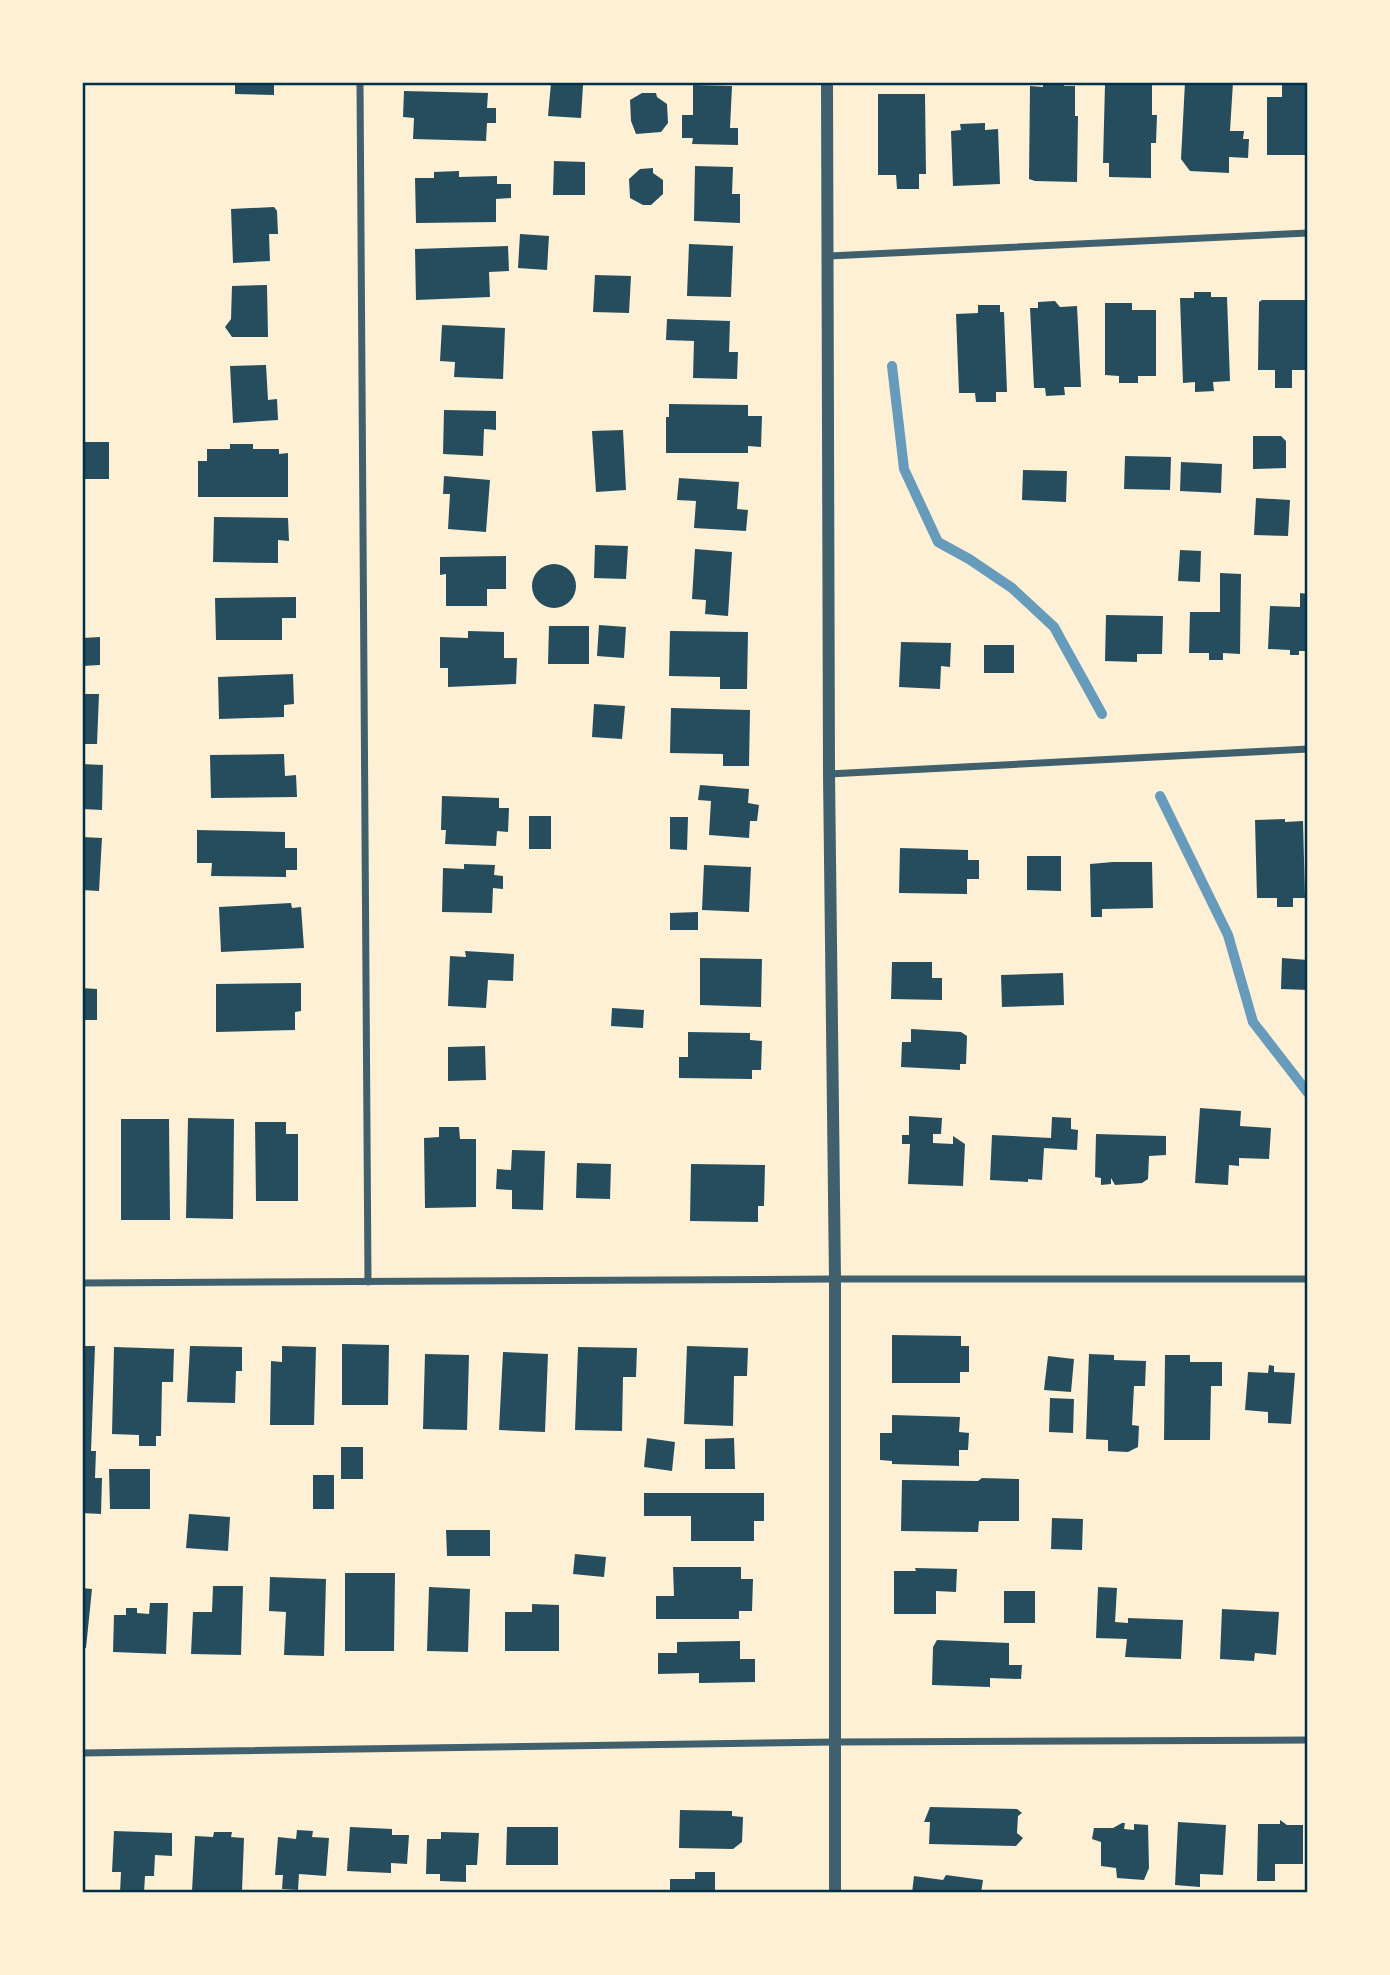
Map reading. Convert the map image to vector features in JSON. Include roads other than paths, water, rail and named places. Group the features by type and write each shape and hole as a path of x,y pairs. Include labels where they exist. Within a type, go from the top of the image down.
{"street":[{"path":"360,82 368,1282"},
{"path":"827,82 828,774 835,1279 835,1893"},
{"path":"829,256 1308,233"},
{"path":"828,774 1308,749"},
{"path":"82,1283 1308,1279"},
{"path":"82,1753 835,1742 1308,1740"}],"waterway":[{"path":"892,366 904,469 938,542 1012,588 1054,627 1102,714"},
{"path":"1160,796 1228,935 1253,1022 1308,1093"}]}
